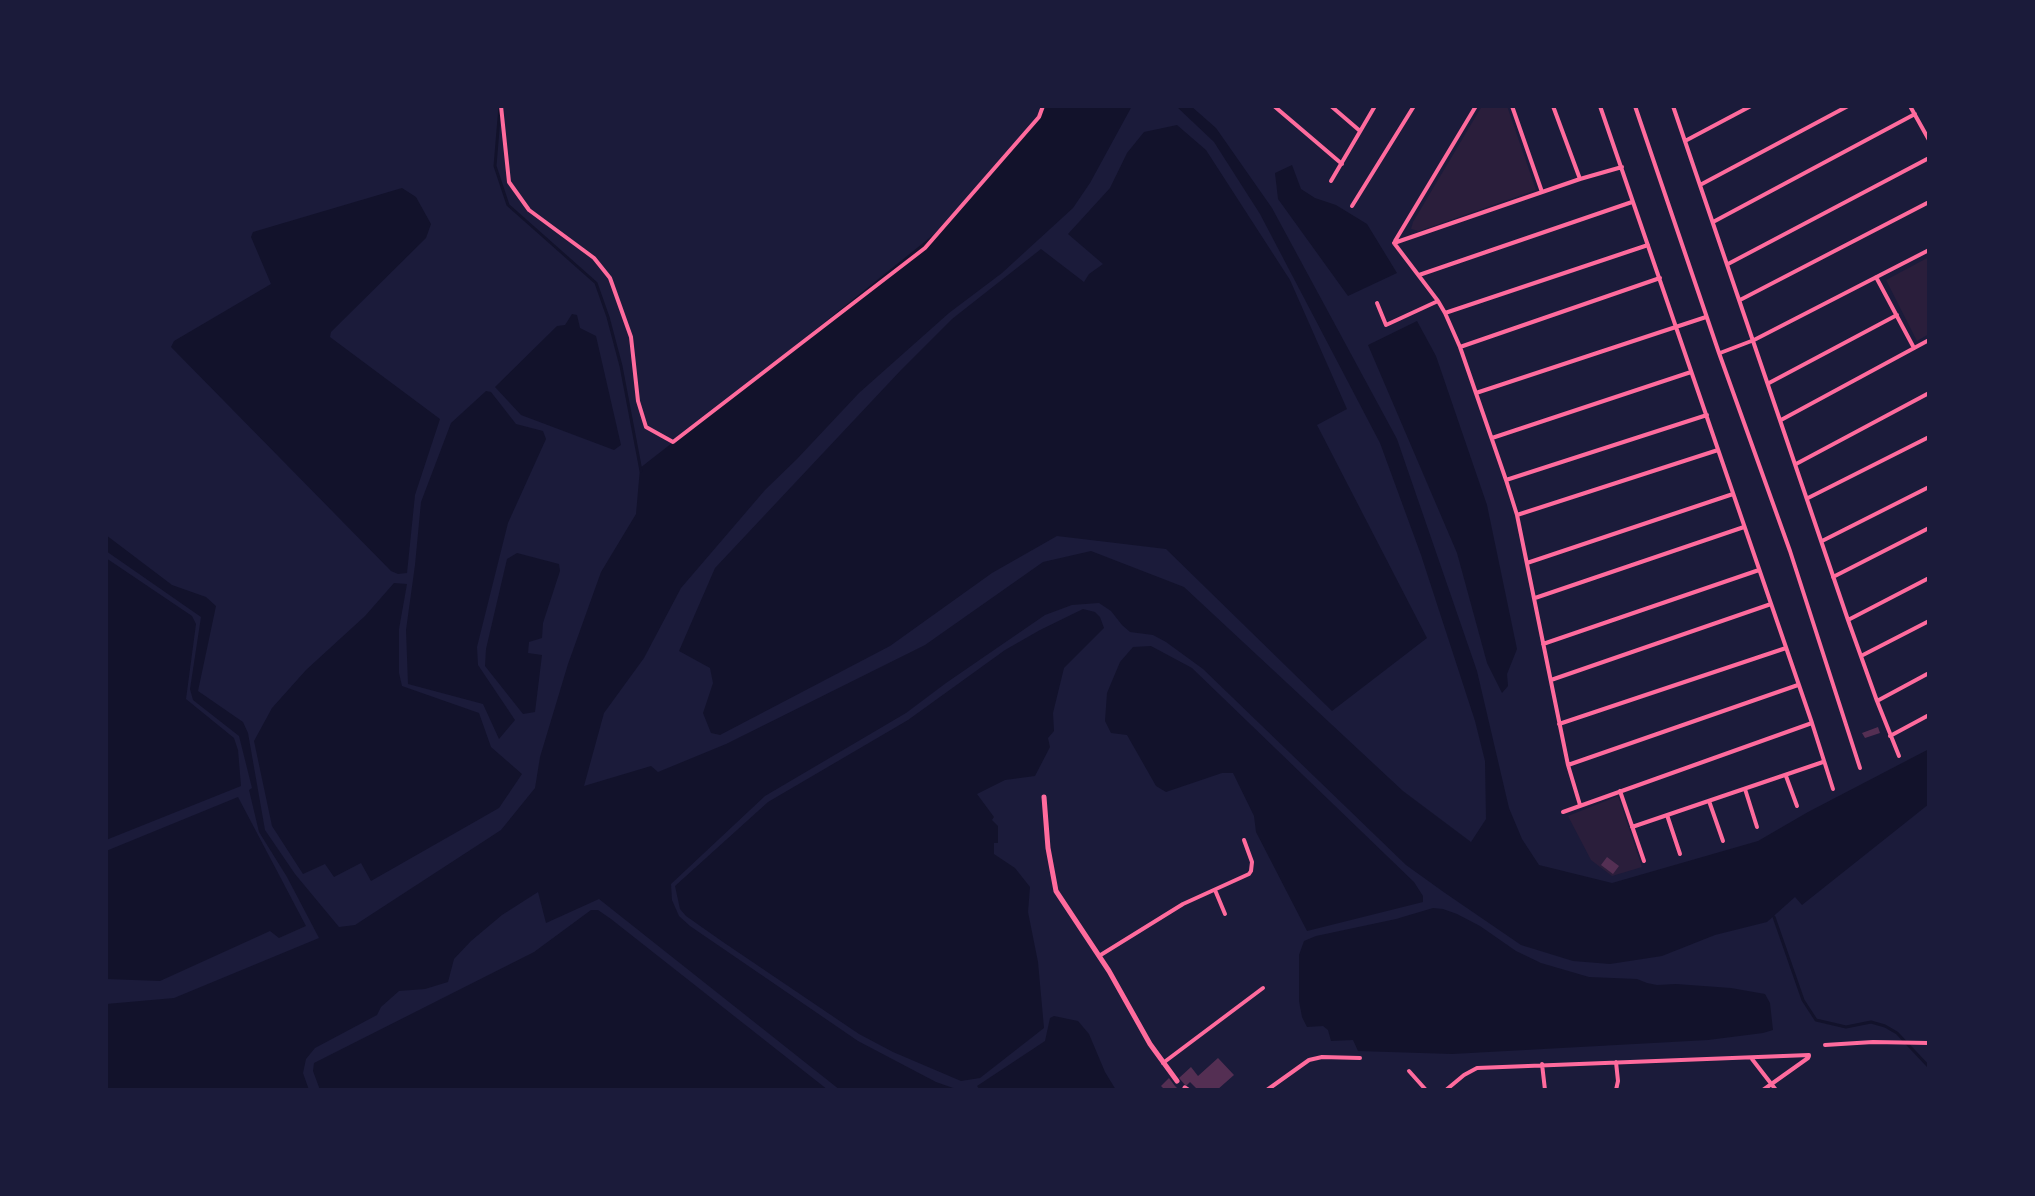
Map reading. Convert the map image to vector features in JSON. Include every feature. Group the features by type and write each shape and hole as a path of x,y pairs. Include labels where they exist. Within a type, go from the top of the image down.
{"street":[{"path":"501,106 509,182 529,210 594,258 610,278 631,337 638,401 646,427 673,442 925,248 1039,117 1043,106"},
{"path":"1274,106 1342,164"},
{"path":"1331,106 1360,131"},
{"path":"1331,181 1375,106"},
{"path":"1352,206 1414,106"},
{"path":"1394,243 1476,106"},
{"path":"1512,106 1542,192"},
{"path":"1553,106 1580,179"},
{"path":"1600,106 1833,789"},
{"path":"1635,106 1790,551 1860,768"},
{"path":"1673,106 1833,577 1899,756"},
{"path":"1685,141 1751,106"},
{"path":"1700,185 1848,106"},
{"path":"1910,106 1929,140"},
{"path":"1713,222 1915,114"},
{"path":"1728,264 1929,158"},
{"path":"1394,243 1622,167"},
{"path":"1419,275 1633,201"},
{"path":"1740,300 1929,202"},
{"path":"1394,243 1445,313 1460,347 1506,480 1517,515 1559,724 1580,805"},
{"path":"1445,313 1648,245"},
{"path":"1719,353 1754,340 1929,250"},
{"path":"1876,277 1914,348"},
{"path":"1460,347 1660,278"},
{"path":"1377,303 1386,325 1438,301"},
{"path":"1769,383 1897,315"},
{"path":"1476,393 1706,316"},
{"path":"1781,420 1929,340"},
{"path":"1492,438 1691,372"},
{"path":"1796,464 1929,393"},
{"path":"1506,480 1707,415"},
{"path":"1808,498 1929,437"},
{"path":"1517,515 1718,450"},
{"path":"1822,541 1929,487"},
{"path":"1527,563 1733,494"},
{"path":"1535,598 1744,527"},
{"path":"1833,577 1929,528"},
{"path":"1543,644 1759,570"},
{"path":"1848,620 1929,578"},
{"path":"1551,680 1771,604"},
{"path":"1861,656 1929,621"},
{"path":"1559,724 1786,648"},
{"path":"1877,701 1929,673"},
{"path":"1568,765 1798,685"},
{"path":"1890,736 1929,715"},
{"path":"1563,812 1812,723"},
{"path":"1632,827 1824,762"},
{"path":"1786,776 1797,806"},
{"path":"1745,789 1757,827"},
{"path":"1620,791 1644,861"},
{"path":"1044,797 1048,848 1056,891 1099,956 1150,1044 1177,1081"},
{"path":"1709,801 1723,841"},
{"path":"1667,815 1680,854"},
{"path":"1099,956 1183,904 1249,874 1252,862 1244,840"},
{"path":"1215,890 1225,914"},
{"path":"1163,1063 1263,988"},
{"path":"1825,1045 1929,1043"},
{"path":"1446,1090 1477,1068 1809,1055 1763,1090"},
{"path":"1267,1090 1309,1060 1322,1057 1360,1058"},
{"path":"1752,1059 1776,1090"},
{"path":"1616,1062 1616,1090"},
{"path":"1542,1064 1545,1090"},
{"path":"1409,1071 1426,1090"}],"shaded area":[{"path":"1045,106 1132,106 1073,208 1002,273 949,313 859,393 765,490 681,588 644,658 604,713 584,786 651,766 658,772 726,744 925,645 1043,562 1091,551 1184,587 1403,791 1471,842 1486,819 1485,761 1421,555 1380,443 1260,214 1214,142 1177,107 1191,106 1216,128 1272,208 1397,439 1477,671 1509,808 1522,839 1539,865 1612,883 1758,841 1929,749 1929,804 1802,905 1795,897 1767,922 1715,935 1662,956 1610,964 1573,961 1521,945 1406,865 1203,669 1166,642 1153,635 1130,632 1099,603 1072,605 1045,615 906,713 765,796 671,884 672,900 679,916 690,926 858,1041 936,1082 959,1090 840,1090 599,899 546,923 538,892 502,915 471,941 454,959 448,982 425,989 399,991 381,1007 377,1015 315,1048 306,1059 303,1073 309,1090 106,1090 106,1004 174,998 319,938 259,832 239,736 193,700 190,689 201,617 106,551 106,535 172,585 206,597 216,606 198,691 243,722 248,733 265,830 295,874 339,927 355,925 501,830 535,788 540,757 568,664 601,572 636,514 640,468 953,219"},
{"path":"1482,106 1507,106 1536,190 1419,231 1411,229 1413,222"},
{"path":"1177,125 1206,150 1290,280 1347,409 1317,425 1427,638 1332,711 1166,549 1057,536 992,573 890,646 720,735 711,733 703,713 713,683 710,668 679,651 715,568 952,319 1041,249 1084,282 1103,264 1068,234 1110,188 1127,153 1144,132"},
{"path":"1292,165 1301,189 1367,224 1397,273 1348,296 1278,199 1275,173"},
{"path":"402,188 416,197 431,224 426,238 331,332 330,337 440,419 415,495 407,573 398,574 391,571 171,347 174,341 271,284 251,237 253,232"},
{"path":"1929,257 1929,334 1917,341 1886,280"},
{"path":"572,314 577,315 580,328 596,336 621,445 614,450 521,415 495,387 557,326 565,325"},
{"path":"1417,321 1436,356 1487,505 1517,649 1507,674 1508,686 1502,693 1487,663 1457,553 1368,345"},
{"path":"486,391 491,392 516,424 543,431 546,439 508,523 477,647 478,665 515,720 499,739 483,704 408,684 406,630 421,502 451,423"},
{"path":"517,553 559,564 560,571 543,623 542,638 529,642 528,653 542,655 535,712 523,714 485,666 486,649 507,559"},
{"path":"106,558 192,616 196,624 186,699 234,738 241,786 106,840"},
{"path":"394,583 407,584 399,629 402,686 479,713 491,747 522,774 499,808 371,881 361,863 334,877 325,864 303,874 272,826 254,741 272,708"},
{"path":"1083,609 1095,612 1104,628 1064,668 1053,713 1054,731 1048,738 1050,747 1035,776 1005,780 977,794 998,826 998,843 994,843 994,854 1015,868 1030,887 1028,912 1038,962 1044,1028 980,1078 961,1081 859,1034 723,942 680,909 675,886 768,802 908,720 1005,650"},
{"path":"1151,646 1192,668 1414,882 1423,896 1423,902 1307,931 1256,832 1254,816 1233,773 1222,773 1166,792 1156,786 1127,735 1111,733 1105,721 1107,693 1120,662 1133,647"},
{"path":"1618,796 1642,867 1612,876 1591,860 1568,816"},
{"path":"238,797 306,926 279,938 270,931 160,981 106,979 106,851"},
{"path":"1433,908 1457,914 1541,963 1589,977 1637,979 1657,985 1731,988 1765,994 1770,1003 1773,1030 1708,1040 1452,1054 1358,1051 1353,1040 1331,1041 1328,1030 1323,1026 1307,1027 1299,1001 1299,955 1304,941"},
{"path":"591,910 598,910 611,919 828,1090 320,1090 313,1071 314,1063 534,952"},
{"path":"1054,1016 1078,1021 1089,1034 1116,1090 980,1090 977,1086 1045,1041 1050,1018"}],"building":[{"path":"1878,727 1880,733 1865,738 1862,733"},
{"path":"1607,857 1619,866 1613,874 1601,865"},
{"path":"1218,1058 1234,1075 1217,1090 1198,1090 1190,1082 1186,1086 1179,1078 1191,1067 1198,1076"},
{"path":"1169,1078 1179,1090 1165,1090 1161,1086"}],"waterway":[{"path":"500,106 495,166 508,205 596,283 621,366 641,471"},
{"path":"1774,917 1803,1000 1816,1020 1846,1027 1871,1022 1885,1026 1897,1033 1929,1067"}]}
